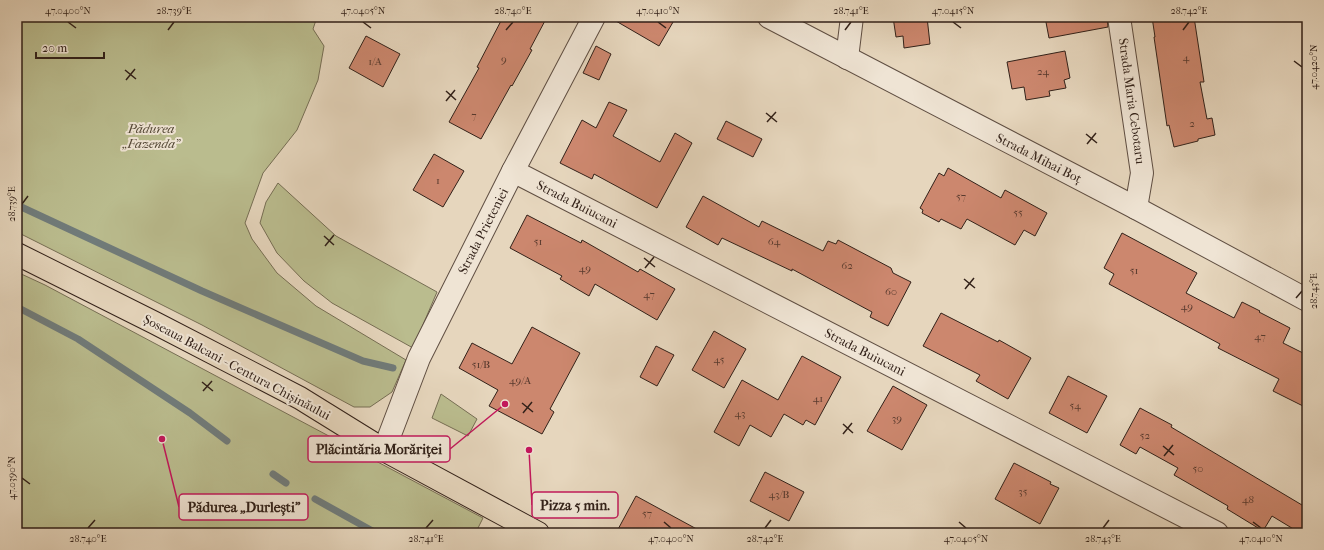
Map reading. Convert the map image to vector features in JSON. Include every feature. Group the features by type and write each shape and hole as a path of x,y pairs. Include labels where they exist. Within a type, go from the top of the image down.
{"highway":[{"name":"Șoseaua Balcani - Centura Chișinăului","path":"17,254 300,398 384,450 538,533"}],"street":[{"name":"Strada Prieteniei","path":"384,450 419,358 513,171 594,17"},
{"name":"Strada Mihai Boț","path":"769,17 1136,208 1307,300"},
{"path":"847,58 852,17"},
{"name":"Strada Maria Cebotaru","path":"1119,17 1142,173 1136,208"},
{"name":"Strada Buiucani","path":"513,171 1217,533"}],"green space":[{"name":"Pădurea „Fazenda”","path":"17,17 317,17 313,29 324,46 318,80 297,130 263,173 245,223 252,239 277,273 316,306 406,360 392,392 370,407 354,407 202,325 17,232"},
{"path":"278,183 336,236 437,292 413,348 332,303 304,281 277,253 260,223 266,202"},
{"path":"17,272 45,285 483,518 478,528 486,533 17,533"},
{"path":"441,394 477,419 468,436 432,418"}],"building":[{"path":"503,17 547,17 530,49 532,50 481,139 449,122 479,68 477,67"},
{"path":"609,17 676,17 659,46"},
{"path":"893,17 927,17 930,44 904,48 903,36 896,37"},
{"path":"1045,17 1107,17 1108,27 1049,38"},
{"path":"1152,17 1194,17 1204,82 1200,82 1207,119 1212,118 1215,135 1174,147 1169,125 1167,126"},
{"path":"366,36 400,54 383,87 349,68"},
{"path":"596,46 611,54 599,80 583,73"},
{"path":"1065,51 1070,78 1064,80 1066,88 1049,91 1050,96 1026,100 1024,87 1012,89 1007,62"},
{"path":"609,102 627,110 613,136 660,162 675,133 692,143 657,208 594,174 592,179 560,163 582,120 596,128"},
{"path":"726,121 762,139 753,157 717,139"},
{"path":"434,154 464,171 443,207 413,190"},
{"path":"948,168 1001,198 1005,190 1047,213 1035,236 1024,230 1015,245 967,219 961,229 941,219 939,222 922,213 923,210 920,208 939,173 944,176"},
{"path":"703,196 759,227 762,221 823,251 828,241 836,244 838,240 891,268 893,273 911,282 888,326 870,317 872,312 792,269 792,271 722,238 718,245 686,227"},
{"path":"527,215 581,243 582,240 638,272 640,269 675,289 657,320 595,284 589,296 560,279 562,276 510,248"},
{"path":"1122,233 1197,273 1186,293 1234,318 1242,302 1290,328 1283,343 1307,355 1307,408 1273,391 1279,379 1218,348 1220,344 1109,284 1114,274 1104,268"},
{"path":"941,313 998,342 999,340 1031,358 1008,399 976,381 980,375 923,346"},
{"path":"532,327 580,353 550,409 554,412 542,434 489,406 498,390 459,368 472,343 512,364"},
{"path":"714,331 746,349 724,388 692,370"},
{"path":"656,346 674,355 657,386 640,377"},
{"path":"802,356 841,377 815,425 806,420 803,425 784,414 771,437 750,425 739,446 714,432 742,380 778,400"},
{"path":"1068,376 1107,396 1087,433 1049,413"},
{"path":"893,386 927,405 902,450 867,431"},
{"path":"1140,408 1172,425 1171,427 1307,508 1307,533 1300,533 1272,516 1263,531 1227,509 1228,506 1174,475 1178,468 1140,447 1136,454 1120,445"},
{"path":"1014,463 1051,482 1050,484 1059,488 1040,524 995,499"},
{"path":"765,472 804,492 789,521 750,501"},
{"path":"636,496 704,533 616,533"}],"waterway":[{"path":"17,205 202,291 363,361 393,368"},
{"path":"17,307 78,339 190,413 227,441"},
{"path":"273,474 286,483"},
{"path":"315,499 376,533"}],"place":[{"name":"Plăcintăria Morăriței","path":"505,404"},
{"name":"Pădurea „Durlești”","path":"162,439"},
{"name":"Pizza 5 min.","path":"529,450"}]}
